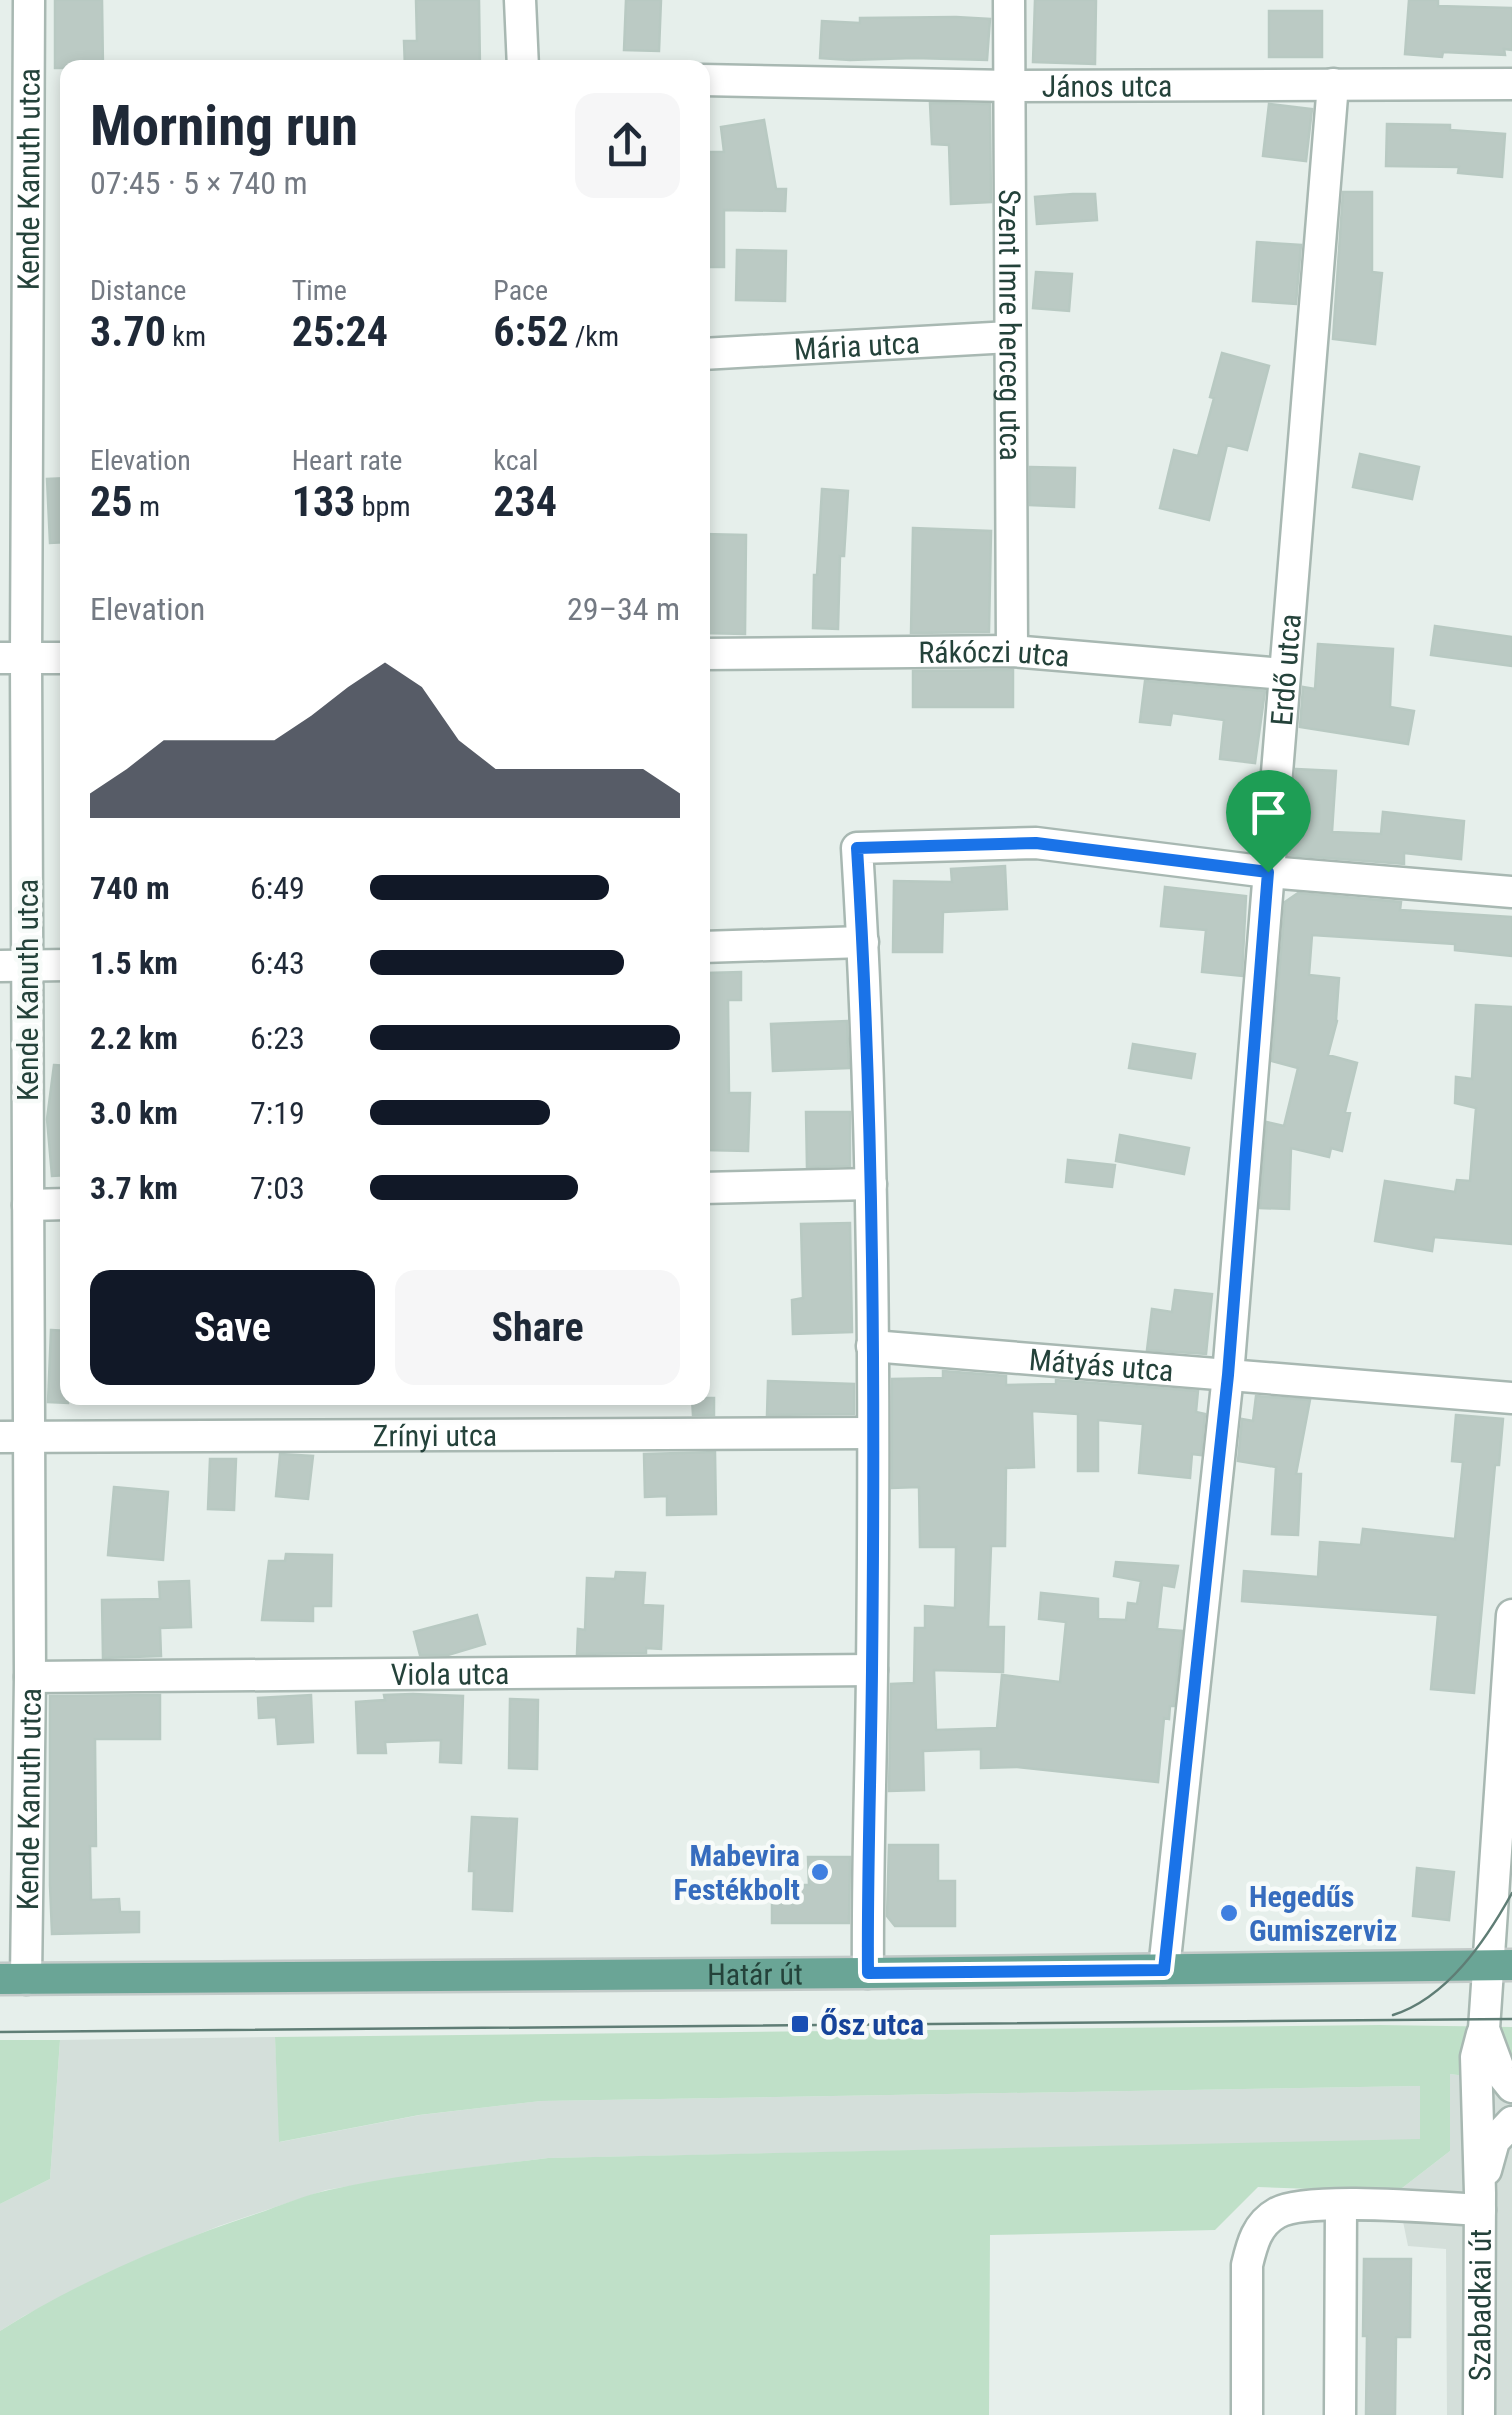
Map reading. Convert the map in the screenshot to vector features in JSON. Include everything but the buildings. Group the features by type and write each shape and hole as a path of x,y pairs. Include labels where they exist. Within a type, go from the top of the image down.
{"main road":[{"name":"Határ út","path":"13,1979 1501,1965"}],"street":[{"name":"Kende Kanuth utca","path":"13,1979 30,1677 14,1438 28,1204 14,966 13,658 15,319 29,0"},
{"path":"520,0 523,60"},
{"name":"Szent Imre herceg utca","path":"1010,0 1012,651"},
{"name":"János utca","path":"710,80 1010,86 1512,84"},
{"name":"Erdő utca","path":"1164,1970 1228,1375 1332,84"},
{"name":"Mária utca","path":"710,354 1010,337"},
{"name":"Rákóczi utca","path":"710,654 1012,651 1284,674"},
{"path":"13,658 60,658"},
{"path":"868,1973 871,1184 857,848 1036,843 1268,872 1512,892"},
{"path":"710,947 863,942"},
{"path":"14,966 60,965"},
{"path":"710,1188 871,1184"},
{"path":"28,1204 60,1204"},
{"name":"Mátyás utca","path":"872,1346 1512,1398"},
{"name":"Zrínyi utca","path":"14,1438 872,1434"},
{"name":"Szabadkai út","path":"1479,2415 1476,2057 1501,1965 1512,1615"},
{"name":"Viola utca","path":"30,1677 872,1670"},
{"path":"1484,2029 1500,2072 1512,2087"},
{"name":"Szabadkai út","path":"1480,2201 1494,2141 1512,2122"},
{"path":"1247,2415 1247,2265 1254,2238 1266,2222 1281,2210 1298,2206 1480,2201"},
{"path":"1340,2205 1340,2415"}],"shaded area":[{"path":"275,2037 280,2142 420,2115 541,2101 1420,2086 1420,2140 548,2158 426,2173 326,2190 219,2226 136,2260 0,2331 0,2204 50,2179 60,2040"},
{"path":"1450,2074 1512,2082 1512,2415 1447,2415 1446,2249 1408,2246 1397,2192 1450,2151"}],"green space":[{"path":"1380,2025 1512,2027 1512,2082 1450,2074 1450,2151 1397,2192 1258,2187 1215,2230 990,2235 989,2415 0,2415 0,2331 61,2296 157,2251 301,2198 356,2184 548,2158 1420,2139 1420,2086 541,2101 419,2115 279,2142 275,2037"},
{"path":"0,2040 60,2040 50,2179 0,2204"}],"tram line":[{"path":"1393,2015 1413,2007 1448,1981 1477,1948 1512,1893"},
{"path":"0,2032 1512,2019"}],"place":[{"name":"Mabevira Festékbolt","path":"820,1872"},
{"name":"Hegedűs Gumiszerviz","path":"1229,1913"},
{"name":"Ősz utca","path":"800,2024"}],"route":[{"path":"1036,843 1268,872 1228,1375 1164,1970 868,1973 871,1184 857,848 1036,843"}]}
